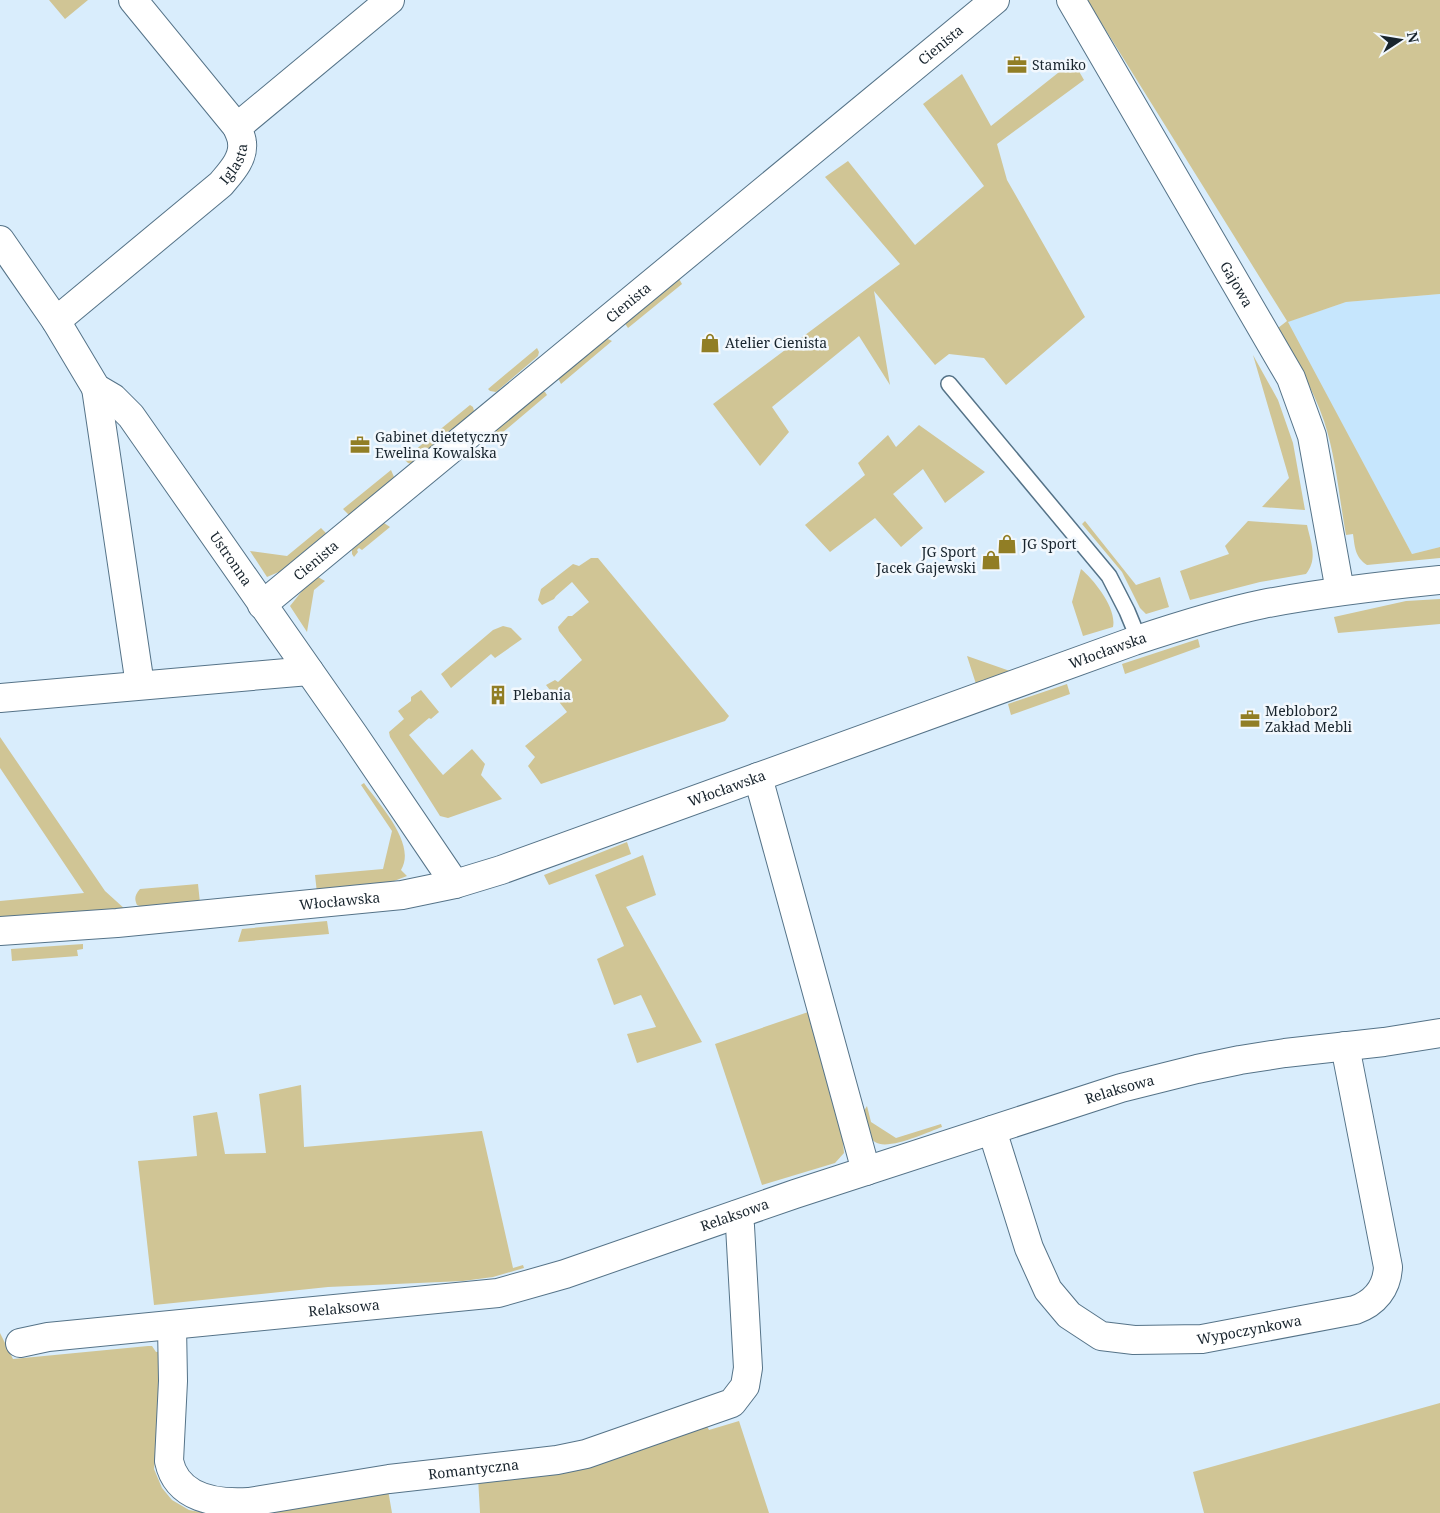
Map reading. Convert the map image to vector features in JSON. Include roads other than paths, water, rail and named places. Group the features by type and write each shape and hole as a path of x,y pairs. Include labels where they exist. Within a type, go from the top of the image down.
{"street":[{"path":"133,0 237,127"},
{"name":"Iglasta","path":"56,321 221,184 236,166 240,156 243,143 237,127 390,0"},
{"name":"Cienista","path":"262,605 995,0"},
{"name":"Gajowa","path":"1071,0 1290,378 1312,436 1340,591"},
{"name":"Ustronna","path":"0,240 56,321 96,388 113,398 131,416 455,884"},
{"path":"96,388 140,685"},
{"name":"Włocławska","path":"0,931 116,923 402,895 455,884 501,870 1139,640 1236,610 1340,591 1440,580"},
{"path":"0,698 309,671"},
{"path":"758,777 866,1171"},
{"name":"Relaksowa","path":"20,1342 48,1337 498,1294 549,1279 866,1171 1121,1088 1196,1069 1285,1053 1384,1042 1440,1033"},
{"name":"Wypoczynkowa","path":"992,1130 1029,1248 1048,1290 1069,1315 1101,1336 1134,1340 1202,1340 1355,1310 1369,1304 1380,1292 1386,1280 1388,1267 1345,1046"},
{"name":"Romantyczna","path":"172,1326 174,1381 169,1461 172,1473 179,1484 206,1498 226,1502 249,1502 389,1479 557,1460 600,1450 705,1413 732,1402 740,1394 745,1386 748,1368 740,1226 736,1215"}],"lane":[{"path":"949,384 1109,576 1139,640"}],"place":[{"name":"Stamiko","path":"1017,65"},
{"name":"Atelier Cienista","path":"710,343"},
{"name":"Gabinet dietetyczny Ewelina Kowalska","path":"360,445"},
{"name":"JG Sport","path":"1007,544"},
{"name":"JG Sport Jacek Gajewski","path":"991,560"},
{"name":"Plebania","path":"498,695"},
{"name":"Meblobor2 Zakład Mebli","path":"1250,719"}]}
